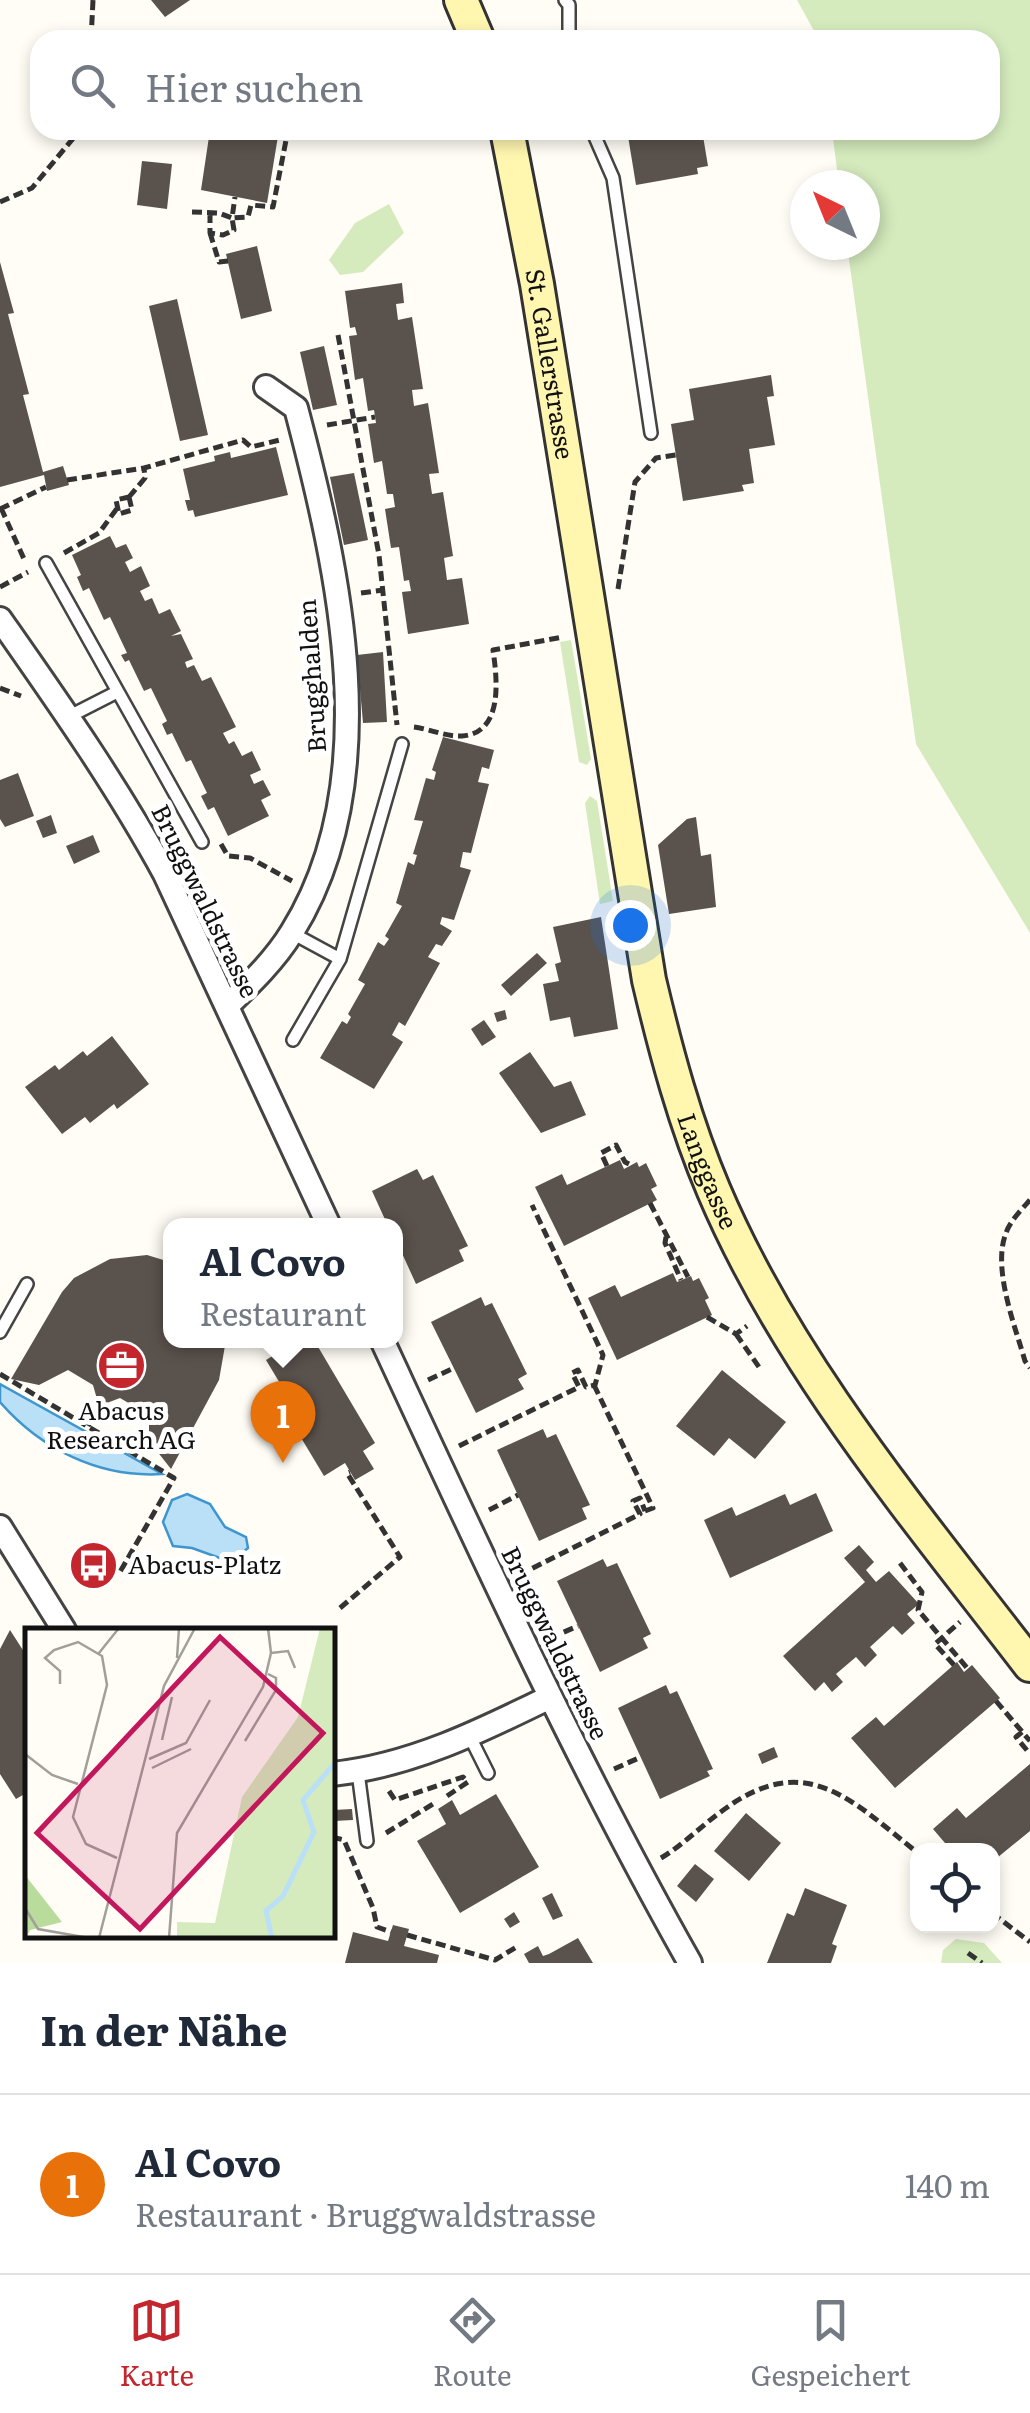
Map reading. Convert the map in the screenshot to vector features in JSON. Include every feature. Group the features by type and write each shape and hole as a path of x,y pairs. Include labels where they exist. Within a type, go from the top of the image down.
{"main road":[{"path":"461,0 474,30"},
{"name":"St. Gallerstrasse","path":"509,140 599,594"},
{"name":"Langgasse","path":"599,594 649,980 667,1057 714,1191 774,1309 850,1426 1030,1664"}],"street":[{"name":"Brugghalden","path":"227,1006 292,933 313,890 333,838 344,785 348,735 342,650 320,507 296,408 266,387"},
{"name":"Bruggwaldstrasse","path":"0,619 137,823 325,1218"},
{"name":"Bruggwaldstrasse","path":"386,1348 550,1698 690,1963"},
{"path":"0,1527 63,1628"},
{"path":"335,1774 358,1772 432,1750 550,1698"}],"lane":[{"path":"566,0 569,30"},
{"path":"596,140 613,178 652,434"},
{"path":"46,564 202,842"},
{"path":"68,718 118,692"},
{"path":"293,1040 340,959 402,744"},
{"path":"292,933 340,959"},
{"path":"0,1332 27,1284"},
{"path":"470,1734 488,1774"},
{"path":"358,1772 367,1846"}],"path":[{"path":"92,30 93,0"},
{"path":"0,202 32,188 72,140"},
{"path":"192,212 232,218 248,217 251,205 273,207 286,140"},
{"path":"210,233 224,236 234,230 235,196"},
{"path":"210,212 210,233 219,262 228,261"},
{"path":"338,334 379,555 397,725"},
{"path":"314,427 375,417"},
{"path":"67,480 144,468 243,440 251,447 288,438"},
{"path":"599,594 620,588 635,482 656,458 676,455"},
{"path":"128,497 132,510 120,514 116,500 128,497 146,478 144,468"},
{"path":"0,586 30,571 0,509 46,487"},
{"path":"46,564 99,533 118,507"},
{"path":"484,725 495,708 498,680 494,650 566,637"},
{"path":"0,688 19,697 29,693"},
{"path":"228,856 250,858 313,890"},
{"path":"607,1166 601,1153 616,1145 631,1165"},
{"path":"1030,1200 1006,1233 1002,1265 1010,1310 1030,1368"},
{"path":"650,1203 666,1237 672,1241 685,1278"},
{"path":"513,1578 640,1514 633,1501 640,1498 645,1511 653,1508 594,1385 603,1355 532,1204"},
{"path":"707,1317 736,1334 759,1367"},
{"path":"736,1334 754,1322"},
{"path":"421,1384 454,1368"},
{"path":"452,1450 579,1388 572,1372 578,1370 586,1387 594,1385"},
{"path":"0,1374 174,1478 120,1572"},
{"path":"88,1426 99,1406"},
{"path":"340,1608 400,1557 347,1473 350,1472"},
{"path":"482,1513 518,1496"},
{"path":"900,1563 922,1592 918,1610 968,1669"},
{"path":"954,1665 935,1644 962,1620"},
{"path":"543,1642 578,1626"},
{"path":"996,1701 1030,1741"},
{"path":"1022,1732 1016,1737 1030,1754"},
{"path":"606,1772 641,1757"},
{"path":"386,1783 395,1800 463,1777 468,1782 447,1796"},
{"path":"639,1872 678,1848 725,1808 774,1784 811,1784 842,1792 910,1847"},
{"path":"385,1848 384,1834 433,1804"},
{"path":"335,1838 344,1840 377,1927 391,1932"},
{"path":"349,1854 367,1846"},
{"path":"1000,1918 1030,1942"},
{"path":"407,1936 494,1960 518,1946"},
{"path":"968,1952 982,1963"}],"green space":[{"path":"797,0 1030,0 1030,933 916,744 849,260 880,260 880,170 837,170 833,140 1000,140 1000,30 814,30"},
{"path":"389,204 404,233 363,272 340,275 329,260 355,223"},
{"path":"571,640 591,759 587,765 579,762 560,642"},
{"path":"590,796 597,801 613,901 600,904 585,803"},
{"path":"956,1939 984,1943 1002,1963 941,1963 943,1950"}],"water":[{"path":"0,1384 162,1474 116,1471 53,1446 0,1402"},
{"path":"187,1494 210,1504 225,1527 246,1537 248,1548 231,1562 192,1548 173,1546 163,1522 172,1500"}],"building":[{"path":"151,0 190,0 165,17"},
{"path":"208,140 277,140 267,203 201,190"},
{"path":"629,140 704,140 708,166 697,168 698,174 636,185"},
{"path":"142,161 172,164 167,209 137,205"},
{"path":"257,246 272,311 241,319 226,254"},
{"path":"0,262 14,313 8,314 29,394 23,395 43,472 63,466 69,485 47,491 44,475 0,487"},
{"path":"402,283 404,303 396,304 398,320 412,317 423,389 412,390 414,406 428,403 439,473 429,474 432,494 443,492 453,556 444,558 447,580 462,578 469,624 408,634 402,592 411,591 409,580 404,581 399,547 391,548 385,509 395,507 393,494 387,494 382,461 374,463 368,424 376,423 374,410 368,411 363,378 355,380 349,336 357,335 355,327 350,328 345,291"},
{"path":"177,299 208,435 180,441 149,306"},
{"path":"324,346 337,405 313,410 300,352"},
{"path":"771,375 774,396 767,397 775,445 749,449 754,483 742,485 744,491 683,501 671,424 694,420 689,389"},
{"path":"276,447 288,495 195,517 193,510 188,511 185,500 190,500 183,469 215,461 214,456 230,452 231,458"},
{"path":"354,473 368,540 344,545 330,477"},
{"path":"110,536 116,548 126,544 133,558 125,562 130,572 141,566 150,586 140,591 145,601 152,598 159,614 170,609 181,631 171,636 181,634 193,659 185,662 187,668 194,665 202,681 211,677 236,727 223,733 229,744 234,741 242,756 252,751 261,770 250,775 254,784 263,780 271,795 261,800 269,816 228,836 214,807 208,810 201,796 207,793 191,760 186,762 172,733 167,735 162,724 167,721 151,688 144,691 129,660 125,662 121,655 127,653 110,617 104,620 89,588 83,591 77,577 81,575 72,555"},
{"path":"383,652 387,722 363,723 357,655"},
{"path":"443,737 494,750 489,769 482,767 478,782 489,784 471,853 463,852 460,867 471,870 454,920 442,917 440,924 452,931 428,957 440,963 405,1026 399,1022 392,1035 403,1042 374,1089 320,1058 342,1021 347,1024 351,1017 348,1014 365,984 358,980 378,942 384,946 389,939 385,936 402,906 396,903 408,862 414,865 417,855 413,854 423,821 414,820 426,778 434,780 436,772 432,770"},
{"path":"18,773 34,816 5,827 0,819 0,780"},
{"path":"51,815 57,833 43,838 36,821"},
{"path":"696,817 701,856 711,854 716,907 669,914 658,845 687,819"},
{"path":"93,835 100,852 74,864 66,846"},
{"path":"601,917 618,1029 574,1037 570,1017 550,1021 543,984 559,981 555,964 561,962 553,927"},
{"path":"537,953 547,963 511,996 501,985"},
{"path":"505,1010 507,1019 497,1022 494,1013"},
{"path":"484,1020 496,1037 482,1046 471,1029"},
{"path":"112,1036 149,1084 117,1109 114,1104 90,1123 85,1117 62,1134 25,1087 55,1065 59,1070 83,1051 87,1056"},
{"path":"530,1052 554,1087 571,1081 586,1115 541,1133 499,1073"},
{"path":"620,1160 624,1169 637,1162 639,1167 646,1163 657,1186 651,1189 657,1200 564,1246 535,1187 562,1174 567,1185"},
{"path":"417,1169 423,1180 433,1175 468,1246 459,1250 464,1261 416,1284 403,1255 403,1218 384,1218 372,1191"},
{"name":"Abacus Research AG","path":"147,1255 163,1260 163,1348 225,1348 219,1380 171,1469 149,1441 149,1415 120,1398 99,1406 93,1385 68,1370 39,1385 11,1379 62,1292 74,1278 110,1259"},
{"path":"673,1273 677,1282 691,1276 693,1281 699,1278 712,1315 617,1360 588,1298 615,1285 621,1297"},
{"path":"481,1297 485,1306 492,1303 527,1374 518,1379 524,1389 476,1413 431,1322"},
{"path":"285,1348 319,1348 375,1443 363,1451 374,1469 355,1480 345,1463 324,1476 288,1416 279,1422 269,1405 287,1395 266,1360"},
{"path":"722,1370 786,1422 755,1459 729,1438 714,1456 676,1426"},
{"path":"543,1429 547,1438 556,1434 590,1505 582,1508 587,1519 539,1541 497,1450"},
{"path":"816,1493 833,1531 730,1578 704,1520 732,1507 736,1516 785,1494 790,1505"},
{"path":"859,1545 874,1562 866,1570 876,1582 889,1571 919,1604 907,1614 915,1623 902,1635 893,1626 870,1647 877,1655 865,1667 856,1657 836,1674 843,1682 832,1692 824,1682 815,1691 783,1656 865,1582 844,1558"},
{"path":"603,1559 607,1567 617,1563 651,1634 643,1638 648,1648 600,1672 557,1581"},
{"path":"10,1630 25,1653 25,1794 16,1799 0,1774 0,1649"},
{"path":"957,1662 964,1672 972,1665 1000,1698 895,1788 851,1738 876,1717 884,1726"},
{"path":"666,1685 670,1694 677,1691 713,1769 707,1771 710,1776 660,1799 618,1708"},
{"path":"774,1747 778,1757 762,1764 758,1754"},
{"path":"1030,1764 1030,1831 1000,1855 1000,1843 945,1843 933,1829 957,1808 966,1818"},
{"path":"496,1794 539,1867 460,1913 417,1841 446,1824 438,1809 452,1800 460,1815"},
{"path":"352,1809 353,1820 335,1821 335,1810"},
{"path":"746,1813 781,1843 749,1881 714,1851"},
{"path":"695,1864 714,1879 696,1902 677,1886"},
{"path":"805,1888 847,1905 832,1944 837,1946 831,1963 767,1963 787,1913 794,1916"},
{"path":"552,1893 563,1916 553,1920 542,1898"},
{"path":"514,1912 520,1922 510,1928 504,1919"},
{"path":"393,1925 409,1929 404,1946 439,1955 437,1963 345,1963 353,1932 388,1941"},
{"path":"578,1938 593,1963 529,1963 524,1954 538,1946 543,1956"}],"place":[{"name":"Abacus Research AG","path":"121,1365"},
{"name":"Al Covo","path":"283,1463"},
{"name":"Abacus-Platz","path":"93,1565"}]}
